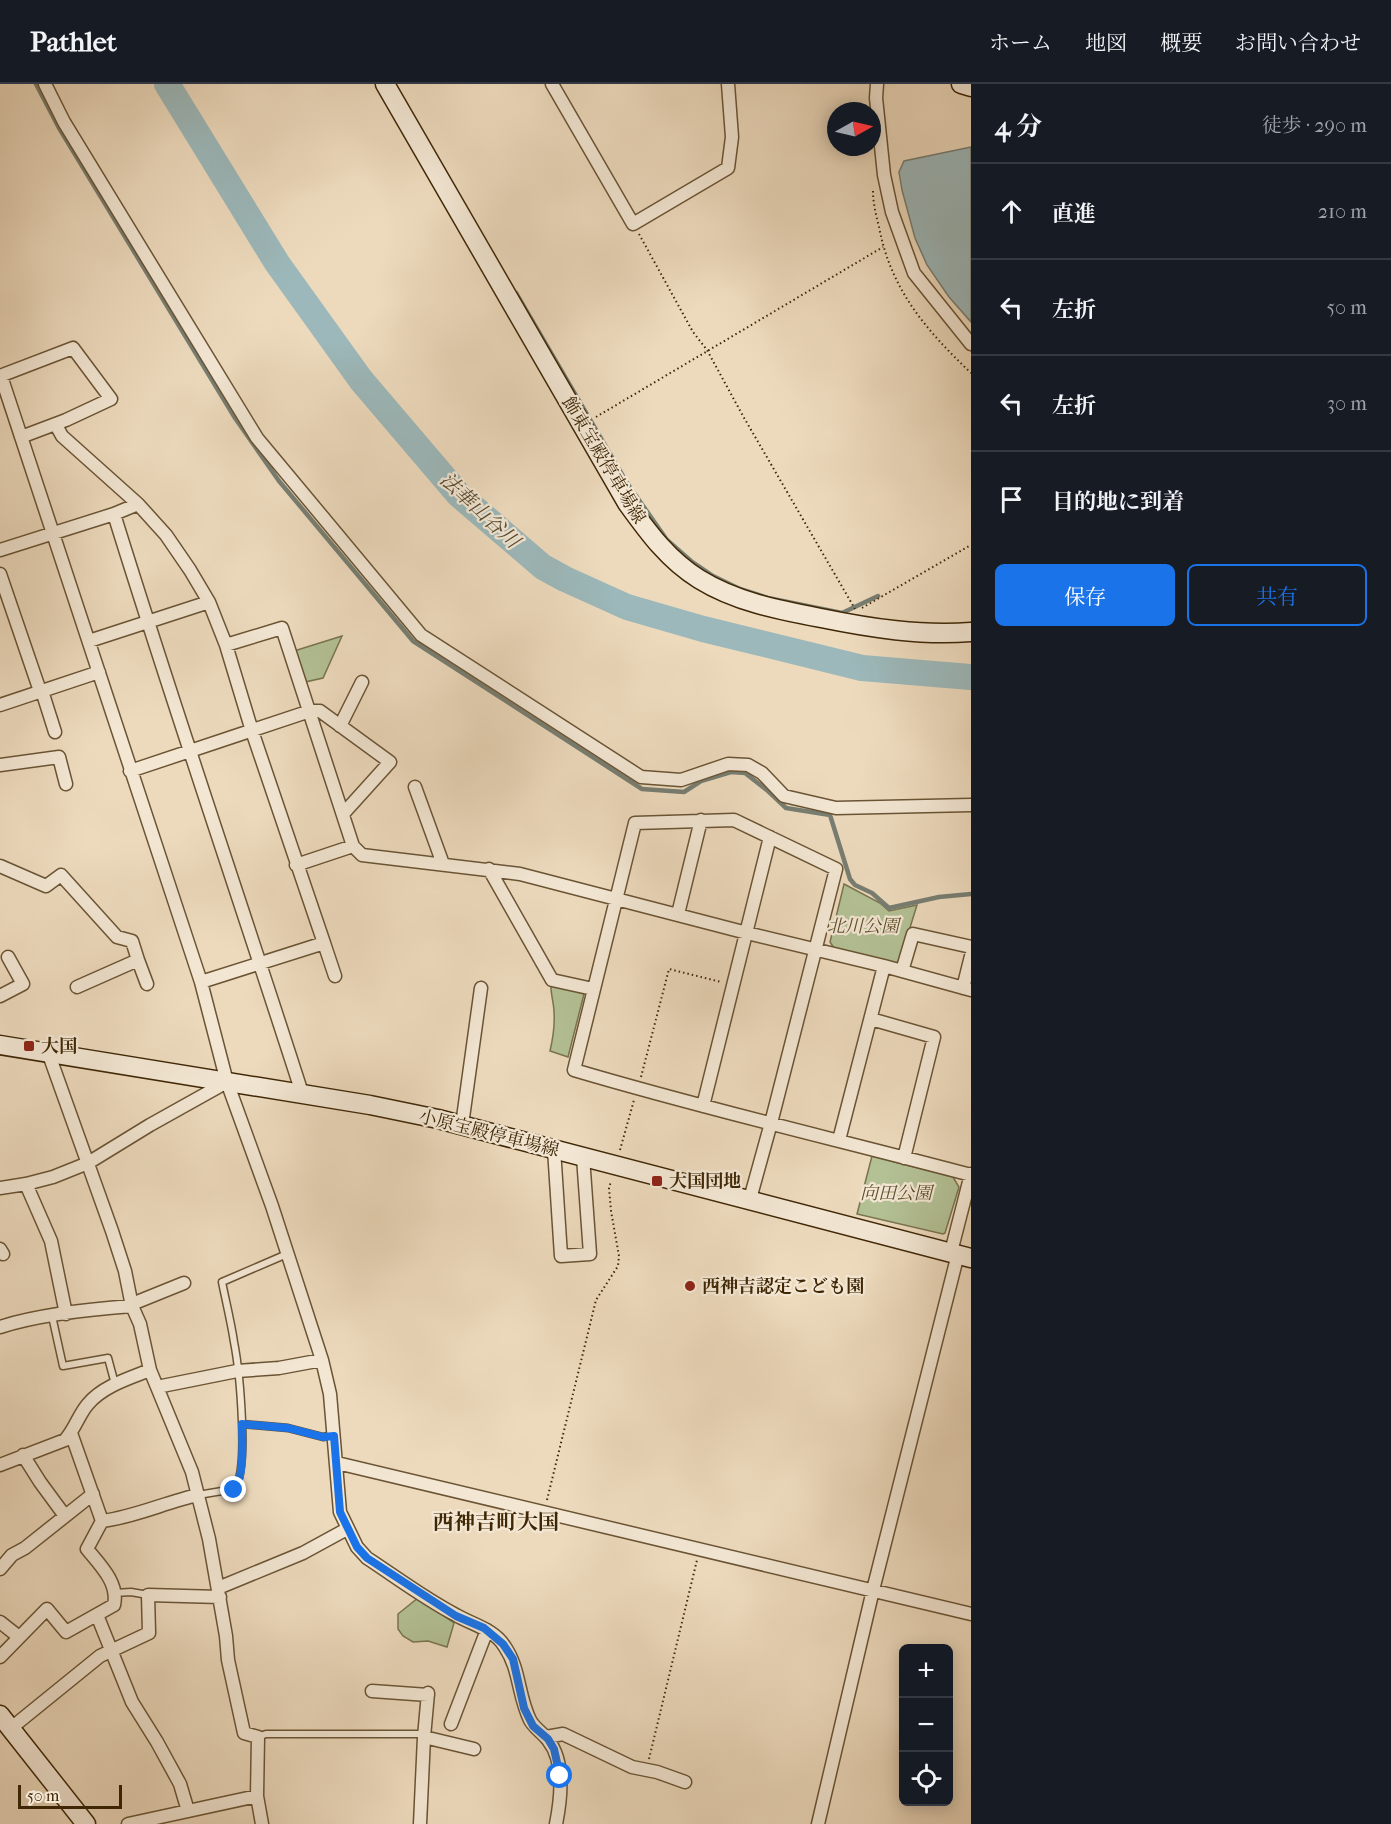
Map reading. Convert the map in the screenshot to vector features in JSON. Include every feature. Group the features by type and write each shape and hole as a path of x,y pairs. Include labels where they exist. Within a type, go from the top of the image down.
{"main road":[{"name":"飾東宝殿停車場線","path":"385,84 627,503 651,537 681,566 718,590 759,605 854,617 908,632 971,632"},
{"path":"961,84 971,87"},
{"name":"小原宝殿停車場線","path":"0,1045 302,1093 462,1125 960,1255"},
{"path":"5,1722 86,1824"}],"street":[{"path":"45,84 64,122 257,438 421,635 641,777 681,780 728,764 748,765 762,773 784,795 836,808 971,805"},
{"path":"552,84 633,224 728,168 732,137 728,84"},
{"path":"877,84 876,98 884,175 892,212 914,273 971,344"},
{"path":"21,437 56,425 111,399 73,348 0,376 201,982 227,1082 288,1254 322,1360 330,1394 340,1512 357,1547 367,1558 456,1616 487,1630 503,1644 513,1659 524,1708 533,1726 546,1737 554,1749 560,1776 560,1804 556,1824"},
{"path":"56,425 62,436 138,504 166,536 209,602 226,645 296,865 335,976"},
{"path":"0,550 114,514 138,504"},
{"path":"114,514 147,622 302,1093"},
{"path":"0,574 55,732"},
{"path":"89,642 209,602"},
{"path":"226,645 282,628 353,846 362,855 520,873 967,989 971,956"},
{"path":"0,705 99,672"},
{"path":"340,726 362,682"},
{"path":"130,771 310,711 320,711 390,762 342,814"},
{"path":"0,765 49,754 59,757 66,784"},
{"path":"415,787 443,864"},
{"path":"678,914 701,820"},
{"path":"750,1199 771,1123 836,869 734,820 635,823 574,1070 637,1089 703,1106 771,1123 838,1140 971,1175 960,1255 873,1590 818,1824"},
{"path":"703,1106 770,837"},
{"path":"296,865 353,846"},
{"path":"0,866 46,886 61,875 117,937 132,941 147,984"},
{"path":"489,869 552,980 593,989"},
{"path":"902,971 913,934 971,947"},
{"path":"201,982 324,943"},
{"path":"0,996 23,984 8,957"},
{"path":"76,987 138,960"},
{"path":"838,1140 884,966"},
{"path":"462,1125 481,988"},
{"path":"871,1019 934,1037 904,1158"},
{"path":"48,1052 125,1271 150,1370 192,1472 219,1593 228,1660 244,1733 258,1737 257,1796 262,1824"},
{"path":"0,1188 53,1177 88,1163 227,1082"},
{"path":"554,1149 561,1256 590,1254 583,1157"},
{"path":"26,1184 51,1241 66,1314"},
{"path":"0,1327 28,1319 132,1305 184,1283"},
{"path":"157,1387 237,1371 279,1368 322,1360"},
{"path":"0,1465 65,1440 88,1404 116,1384 150,1370"},
{"path":"0,1657 46,1609 66,1632 114,1605 112,1581 87,1550 102,1521 71,1433"},
{"path":"23,1455 65,1516"},
{"path":"337,1463 971,1614"},
{"path":"0,1569 12,1555 25,1548 93,1494"},
{"path":"102,1521 119,1519 198,1495"},
{"path":"5,1722 22,1721 71,1678 110,1651 149,1633 148,1595 219,1593 348,1529"},
{"path":"97,1615 132,1702 180,1784 188,1811"},
{"path":"0,1622 19,1637"},
{"path":"451,1724 487,1630"},
{"path":"372,1691 428,1694 420,1824"},
{"path":"546,1737 563,1734 632,1767 657,1772 685,1782"},
{"path":"424,1735 474,1749"},
{"path":"128,1824 257,1796"}],"lane":[{"path":"198,1495 234,1490 238,1484 242,1461 242,1424 234,1343 222,1282 288,1254"},
{"path":"52,1316 63,1366 108,1358 116,1384"},
{"path":"242,1424 288,1428 323,1437 334,1436"},
{"path":"114,1593 131,1592 148,1595"},
{"path":"258,1737 266,1734 424,1735"}],"path":[{"path":"633,224 693,332 707,351 854,617 862,608 971,544"},
{"path":"582,425 883,247"},
{"path":"544,1512 596,1300 618,1266 619,1256 609,1188 669,969 733,985"},
{"path":"646,1770 699,1549"}],"green space":[{"path":"342,636 323,678 305,682 294,651"},
{"name":"北川公園","path":"844,884 880,903 889,911 917,905 900,960 896,963 834,948 830,942"},
{"path":"551,983 584,994 568,1057 550,1051 554,1022"},
{"name":"向田公園","path":"872,1156 953,1177 959,1187 945,1233 857,1214"},
{"path":"418,1598 454,1623 447,1647 428,1641 413,1642 403,1636 398,1629 398,1614"}],"water":[{"path":"971,147 971,322 949,297 927,265 915,238 899,172 904,161"}],"waterway":[{"path":"36,84 59,128 235,418 279,481 413,641 642,789 684,792 701,781 731,772 745,773 786,808 830,815 850,879 855,885 872,893 889,908 939,897 971,894"},
{"name":"法華山谷川","path":"167,84 277,263 361,380 459,495 543,567 627,607 703,629 862,668 971,677"},
{"path":"516,293 627,483 667,540 691,561 713,576 740,589 768,598 842,613 878,596"}],"place":[{"name":"大国","path":"29,1046"},
{"name":"大国団地","path":"657,1181"},
{"name":"西神吉認定こども園","path":"690,1286"}],"district":[{"name":"西神吉町大国","path":"496,1522"}],"route":[{"path":"234,1490 238,1484 242,1461 242,1424 288,1428 323,1437 334,1436 340,1512 357,1547 367,1558 456,1616 484,1628 503,1644 513,1659 524,1708 533,1726 548,1739 554,1749 560,1776"}]}
